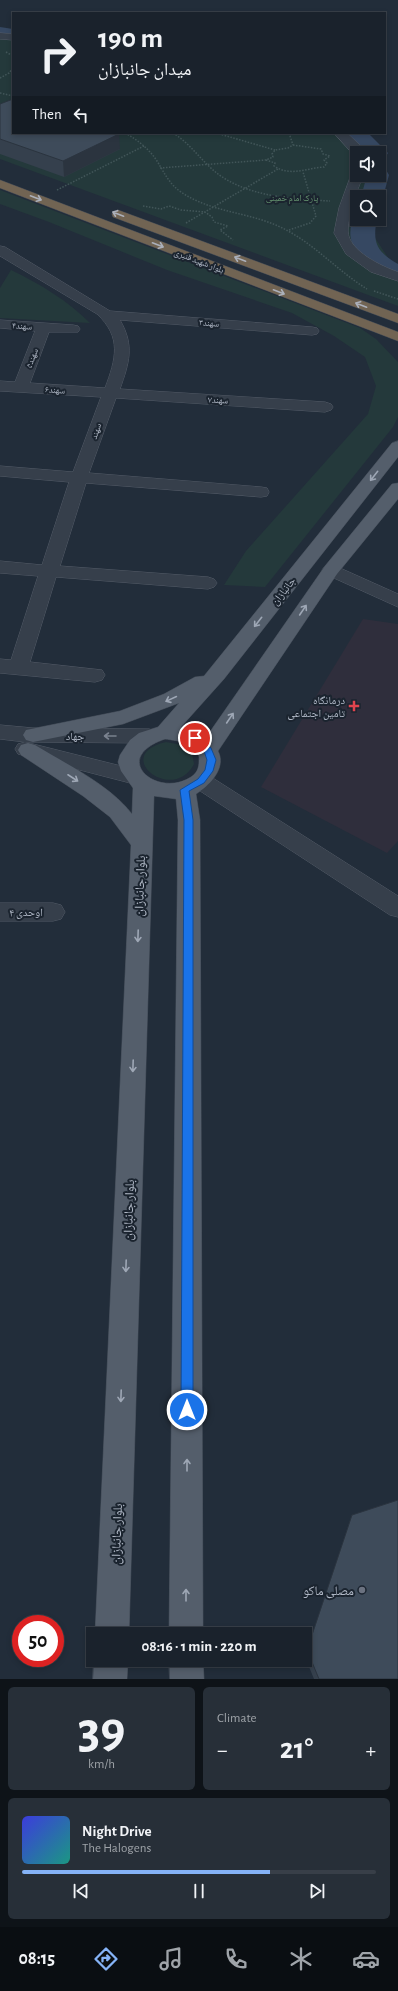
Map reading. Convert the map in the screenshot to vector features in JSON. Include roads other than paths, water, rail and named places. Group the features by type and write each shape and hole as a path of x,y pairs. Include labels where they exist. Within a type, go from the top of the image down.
{"highway":[{"name":"بلوار شهید قنبری","path":"0,184 398,337"},
{"name":"بلوار شهید قنبری","path":"108,210 398,318"},
{"path":"380,330 398,348"}],"main road":[{"name":"جانبازان","path":"157,734 217,674 398,447"},
{"path":"208,750 331,570 398,488"},
{"path":"31,742 122,717 171,699 217,674"},
{"path":"180,733 195,738 208,750 211,760 209,771 193,785 171,792 157,790 139,781 128,762 134,747 157,734 180,733"},
{"path":"31,742 118,811 141,842"},
{"name":"بلوار جانبازان","path":"112,1627 141,842 139,781"},
{"path":"186,1627 189,820 193,785"},
{"path":"110,1679 111,1667"},
{"path":"186,1667 187,1679"}],"street":[{"path":"0,36 12,37"},
{"path":"341,134 354,146"},
{"path":"354,182 345,208 340,233 351,251 376,269 398,277"},
{"name":"سهند","path":"0,250 106,315 114,322 123,349 119,370 79,477 49,571 9,667"},
{"path":"0,262 24,265"},
{"name":"سهند۳","path":"106,315 312,331"},
{"name":"سهند۴","path":"0,324 73,329"},
{"name":"سهند۵","path":"20,388 44,327"},
{"name":"سهند۶","path":"0,386 110,394"},
{"name":"سهند۷","path":"110,394 325,407"},
{"path":"0,471 262,492"},
{"path":"0,567 208,583"},
{"path":"331,570 398,601"},
{"path":"9,667 95,675"},
{"name":"جهاد","path":"0,732 139,781"},
{"name":"جهاد","path":"0,747 31,742 157,734"},
{"path":"193,785 398,908"},
{"name":"اوحدی ۴","path":"0,912 53,912"}],"waterway":[{"path":"0,32 12,34"},
{"path":"357,134 370,146"},
{"path":"374,190 376,182"},
{"path":"364,226 363,238 369,253 381,264 398,273"}],"place":[{"name":"درمانگاه تامین اجتماعی","path":"354,706"},
{"name":"مصلی ماکو","path":"362,1590"}],"park label":[{"name":"پارک امام خمینی","path":"292,198"}]}
